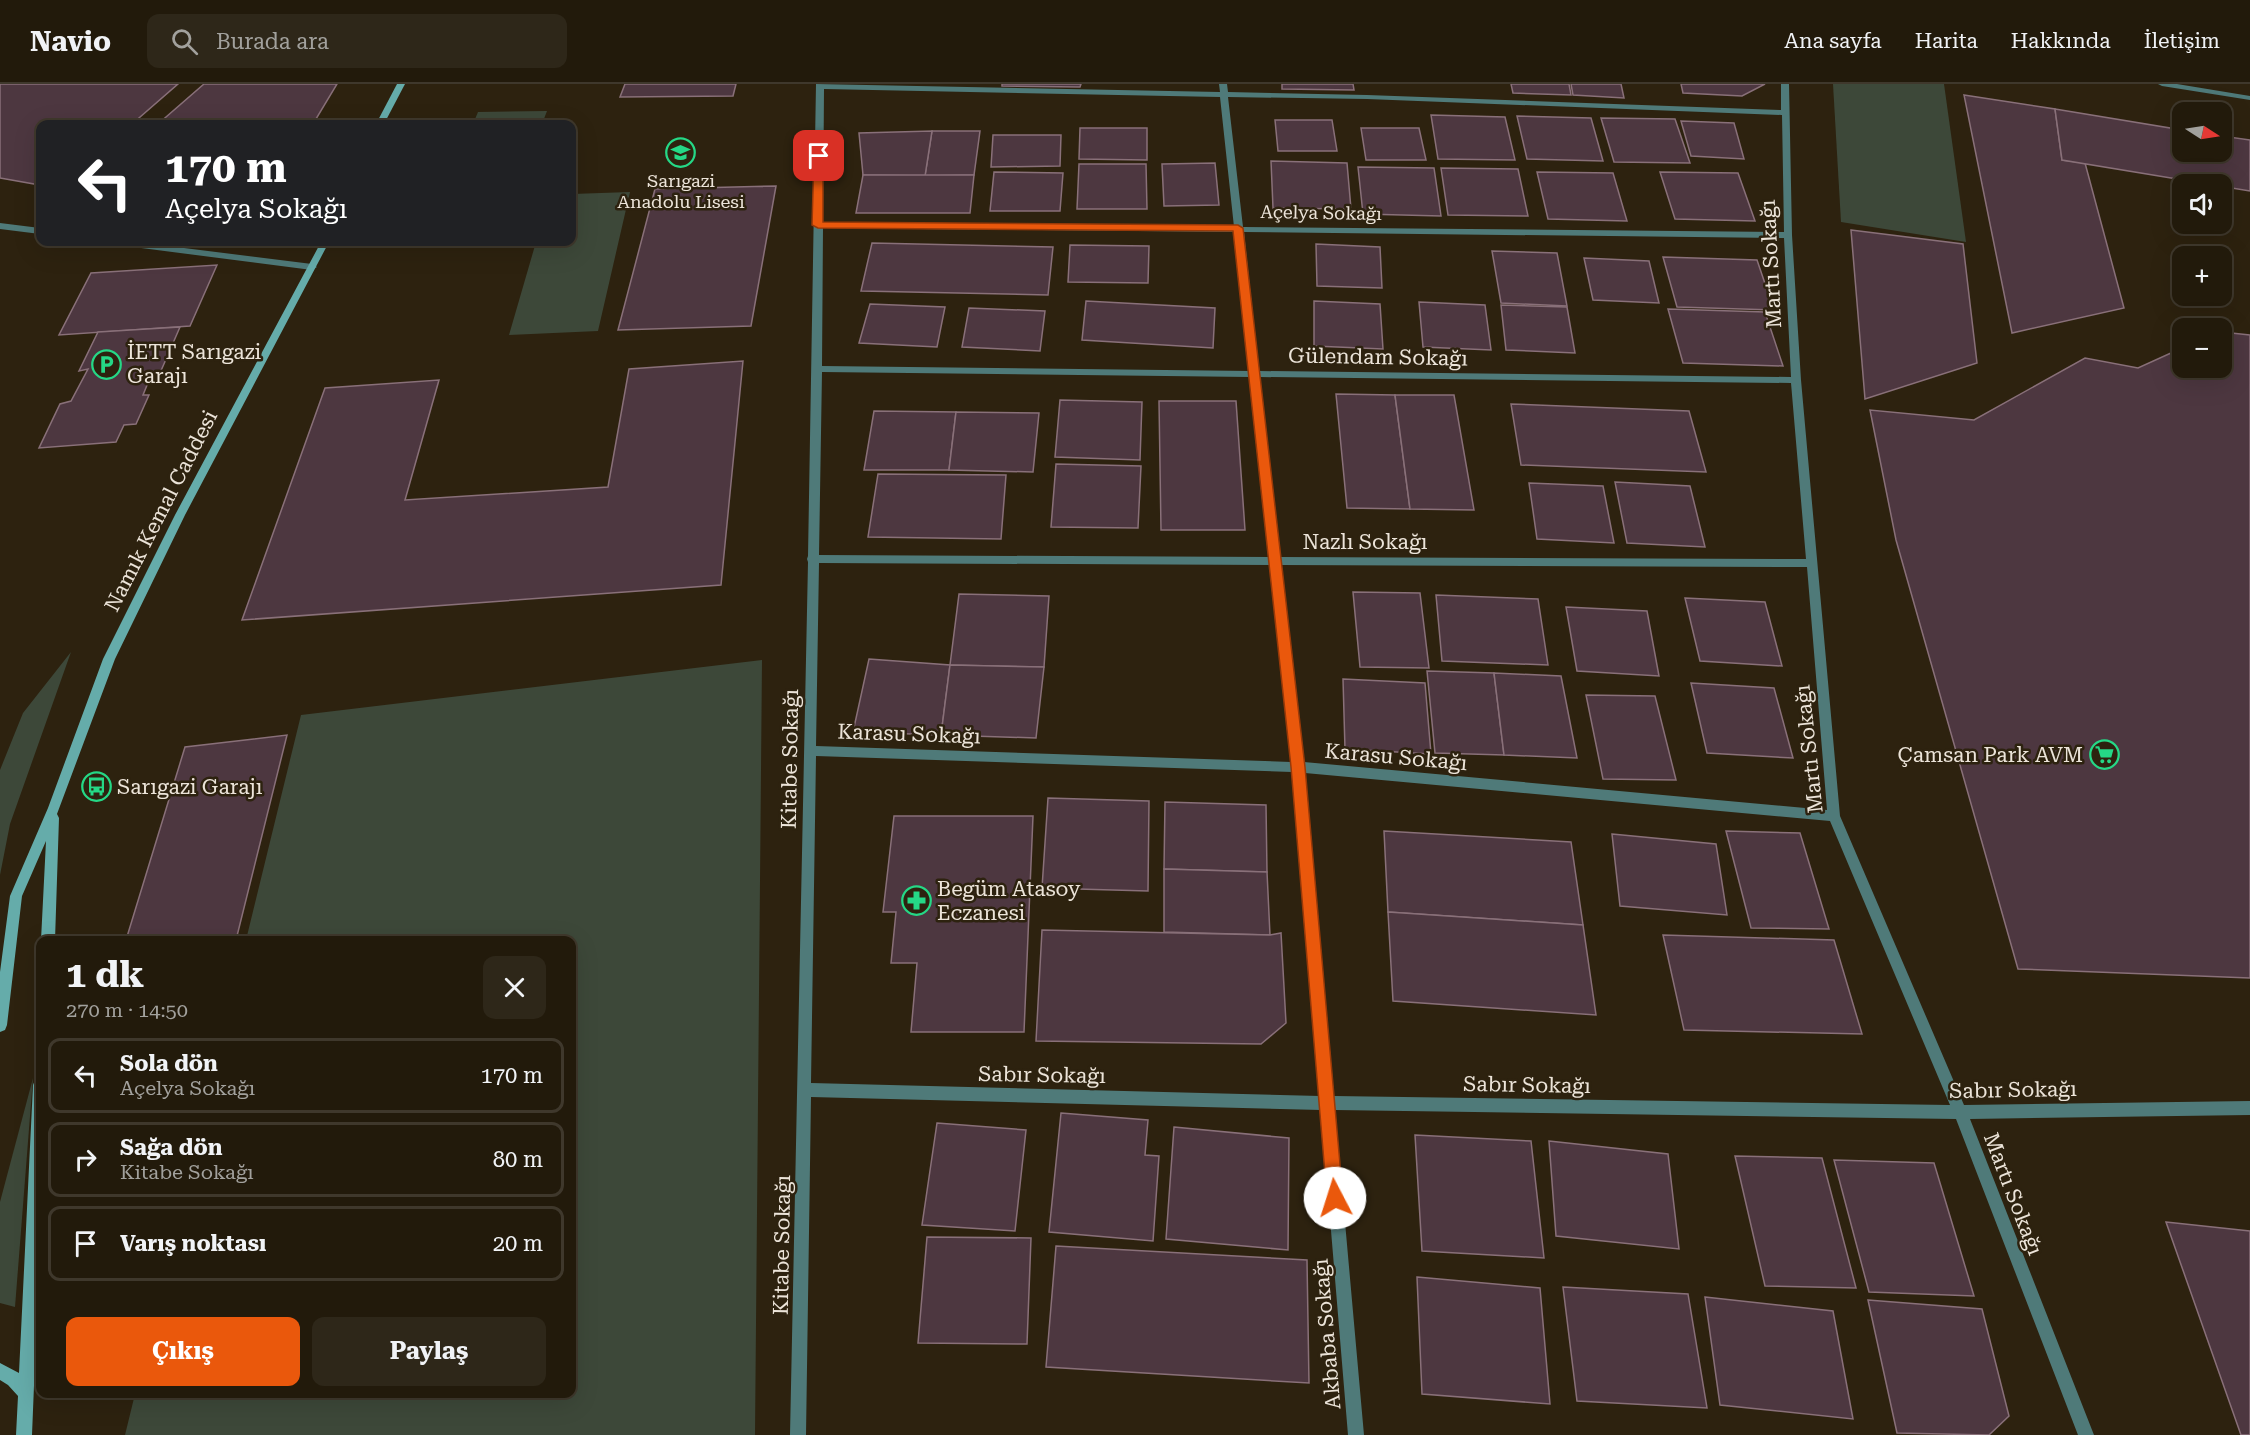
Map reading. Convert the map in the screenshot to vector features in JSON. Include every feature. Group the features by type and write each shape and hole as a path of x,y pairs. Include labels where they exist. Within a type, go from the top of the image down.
{"main road":[{"path":"382,120 401,84"},
{"name":"Namık Kemal Caddesi","path":"0,1025 16,896 54,808 109,659 180,515 323,246"},
{"name":"Namık Kemal Caddesi","path":"48,936 54,808"},
{"path":"24,1435 36,1173"},
{"path":"0,1371 14,1379 26,1394"}],"street":[{"name":"Martı Sokağı","path":"1785,84 1788,235 1796,380 1834,816 1960,1112 2086,1435"},
{"path":"2162,84 2250,98"},
{"path":"820,86 1224,89 1367,97 1785,113"},
{"name":"Kitabe Sokağı","path":"798,1435 820,86"},
{"name":"Akbaba Sokağı","path":"1224,89 1298,767 1356,1435"},
{"name":"Açelya Sokağı","path":"818,225 1788,235"},
{"path":"0,226 36,230"},
{"path":"149,246 312,267"},
{"name":"Gülendam Sokağı","path":"817,369 1796,380"},
{"name":"Nazlı Sokağı","path":"812,559 1811,563"},
{"name":"Karasu Sokağı","path":"809,750 1298,767 1834,816"},
{"name":"Sabır Sokağı","path":"804,1090 1327,1103 1960,1112 2250,1108"}],"green space":[{"path":"1833,84 1944,84 1966,242 1841,222"},
{"path":"547,111 544,120 475,120 478,112"},
{"path":"630,192 598,331 509,335 535,246 576,246 576,194"},
{"path":"71,652 10,824 0,875 0,770 23,713"},
{"path":"762,660 755,1435 125,1435 134,1398 576,1398 576,936 247,936 301,715"},
{"path":"33,1078 15,1307 0,1303 0,1202"}],"building":[{"path":"0,84 178,84 137,120 36,120 36,184 0,178"},
{"path":"204,84 337,84 315,120 163,120"},
{"path":"625,84 736,84 733,96 620,97"},
{"path":"1002,84 1081,84 1080,87 1002,86"},
{"path":"1282,84 1353,84 1354,90 1282,89"},
{"path":"1511,84 1569,84 1571,95 1513,93"},
{"path":"1571,84 1621,84 1624,98 1573,95"},
{"path":"1681,84 1765,84 1742,96 1683,93"},
{"path":"1964,95 2055,109 2062,160 2085,163 2124,308 2012,333"},
{"path":"2055,109 2172,128 2172,162 2232,162 2232,137 2250,140 2250,191 2232,188 2232,174 2172,174 2172,178 2062,160"},
{"path":"1431,115 1505,117 1515,160 1438,159"},
{"path":"1517,116 1591,118 1603,161 1527,159"},
{"path":"1601,118 1675,119 1690,163 1614,162"},
{"path":"1275,120 1332,120 1337,151 1278,151"},
{"path":"1681,121 1734,123 1744,159 1691,156"},
{"path":"1080,128 1147,128 1147,160 1079,159"},
{"path":"1361,128 1419,128 1426,160 1366,160"},
{"path":"932,131 980,131 974,175 925,176"},
{"path":"932,131 925,176 863,175 859,133"},
{"path":"993,135 1061,135 1060,166 991,167"},
{"path":"1271,161 1347,163 1351,209 1273,208"},
{"path":"1215,163 1219,205 1164,206 1162,164"},
{"path":"1079,164 1146,164 1147,209 1077,209"},
{"path":"1358,167 1434,168 1441,216 1363,214"},
{"path":"1441,168 1518,169 1528,216 1448,215"},
{"path":"994,172 1063,173 1060,211 990,211"},
{"path":"1537,172 1613,173 1627,221 1548,219"},
{"path":"1660,172 1738,173 1755,221 1675,219"},
{"path":"863,175 974,175 970,213 856,213"},
{"path":"776,186 751,326 618,330 655,189"},
{"path":"1851,230 1963,244 1977,363 1865,399"},
{"path":"872,243 1053,247 1048,295 861,291"},
{"path":"1316,244 1380,247 1382,288 1317,286"},
{"path":"1070,245 1149,246 1148,283 1068,282"},
{"path":"1492,251 1557,253 1567,306 1501,303"},
{"path":"1663,257 1757,260 1774,310 1677,307"},
{"path":"1584,258 1649,261 1659,303 1593,300"},
{"path":"217,265 190,326 59,335 91,273"},
{"path":"1086,301 1215,308 1213,348 1082,340"},
{"path":"1314,301 1380,304 1383,349 1314,346"},
{"path":"1419,302 1485,305 1491,350 1423,347"},
{"path":"870,304 945,307 937,347 859,343"},
{"path":"1501,305 1567,307 1575,353 1506,350"},
{"path":"969,308 1045,311 1040,351 962,347"},
{"path":"1668,309 1765,312 1783,366 1683,363"},
{"path":"180,327 160,373 152,373 143,395 149,395 136,424 124,425 116,442 39,448 60,404 71,401 88,369 79,371 98,332"},
{"name":"Çamsan Park AVM","path":"2232,333 2250,335 2250,978 2018,969 1896,540 1870,410 1974,420 2085,358 2138,368 2172,353 2172,378 2232,378"},
{"path":"743,361 721,585 242,620 325,388 439,380 405,500 608,487 629,369"},
{"path":"1336,394 1395,395 1410,509 1347,508"},
{"path":"1395,395 1454,395 1474,510 1410,509"},
{"path":"1060,400 1142,402 1140,460 1055,457"},
{"path":"1159,401 1236,401 1245,530 1161,530"},
{"path":"1511,404 1689,411 1706,472 1521,465"},
{"path":"874,411 956,412 949,470 864,470"},
{"path":"956,412 1039,413 1033,472 949,470"},
{"path":"1056,464 1141,466 1138,528 1051,527"},
{"path":"878,474 1006,475 1001,539 868,537"},
{"path":"1615,482 1690,486 1705,547 1627,543"},
{"path":"1529,483 1603,486 1614,543 1537,539"},
{"path":"1353,592 1420,593 1429,668 1360,667"},
{"path":"959,594 1049,596 1044,667 950,665"},
{"path":"1436,595 1538,599 1548,665 1442,661"},
{"path":"1685,598 1765,602 1782,666 1700,661"},
{"path":"1566,607 1647,611 1659,676 1577,671"},
{"path":"869,659 950,665 941,735 853,732"},
{"path":"950,665 1044,667 1036,738 941,735"},
{"path":"1427,671 1494,673 1504,755 1435,753"},
{"path":"1494,673 1561,676 1577,758 1504,755"},
{"path":"1343,679 1425,683 1431,754 1345,749"},
{"path":"1691,683 1774,688 1793,758 1707,753"},
{"path":"1586,695 1655,696 1676,780 1603,779"},
{"path":"287,735 237,936 127,936 185,747"},
{"path":"1048,798 1149,801 1148,891 1042,888"},
{"path":"1165,802 1266,805 1267,872 1164,869"},
{"path":"894,816 1033,816 1024,1032 911,1032 917,963 891,963 896,912 883,912"},
{"path":"1384,831 1571,842 1583,925 1388,912"},
{"path":"1726,831 1800,833 1829,929 1751,928"},
{"path":"1612,834 1716,844 1727,915 1620,906"},
{"path":"1164,869 1267,872 1270,935 1164,932"},
{"path":"1388,912 1583,925 1596,1015 1393,1001"},
{"path":"1042,930 1270,935 1281,933 1286,1023 1261,1044 1036,1041"},
{"path":"1663,935 1834,940 1862,1034 1684,1030"},
{"path":"1061,1113 1148,1120 1145,1155 1159,1156 1153,1241 1049,1232"},
{"path":"937,1123 1026,1130 1015,1231 922,1225"},
{"path":"1174,1127 1289,1138 1288,1250 1166,1239"},
{"path":"1415,1135 1531,1141 1544,1258 1422,1251"},
{"path":"1549,1141 1668,1154 1679,1249 1556,1236"},
{"path":"1735,1156 1822,1158 1856,1288 1765,1286"},
{"path":"1834,1160 1934,1163 1974,1296 1869,1292"},
{"path":"2166,1222 2250,1231 2250,1435 2241,1435"},
{"path":"927,1237 1031,1238 1027,1344 918,1343"},
{"path":"1056,1246 1307,1260 1309,1383 1046,1367"},
{"path":"1417,1277 1540,1288 1550,1404 1422,1394"},
{"path":"1563,1287 1688,1294 1707,1408 1577,1401"},
{"path":"1705,1297 1833,1311 1853,1419 1720,1405"},
{"path":"1868,1300 1982,1309 2009,1416 1989,1435 1897,1433"}],"place":[{"name":"Sarıgazi Anadolu Lisesi","path":"681,152"},
{"name":"İETT Sarıgazi Garajı","path":"106,364"},
{"name":"Çamsan Park AVM","path":"2104,755"},
{"name":"Sarıgazi Garajı","path":"96,787"},
{"name":"Begüm Atasoy Eczanesi","path":"916,901"}],"route":[{"path":"819,156 818,225 1238,228 1298,767 1335,1198"}]}
